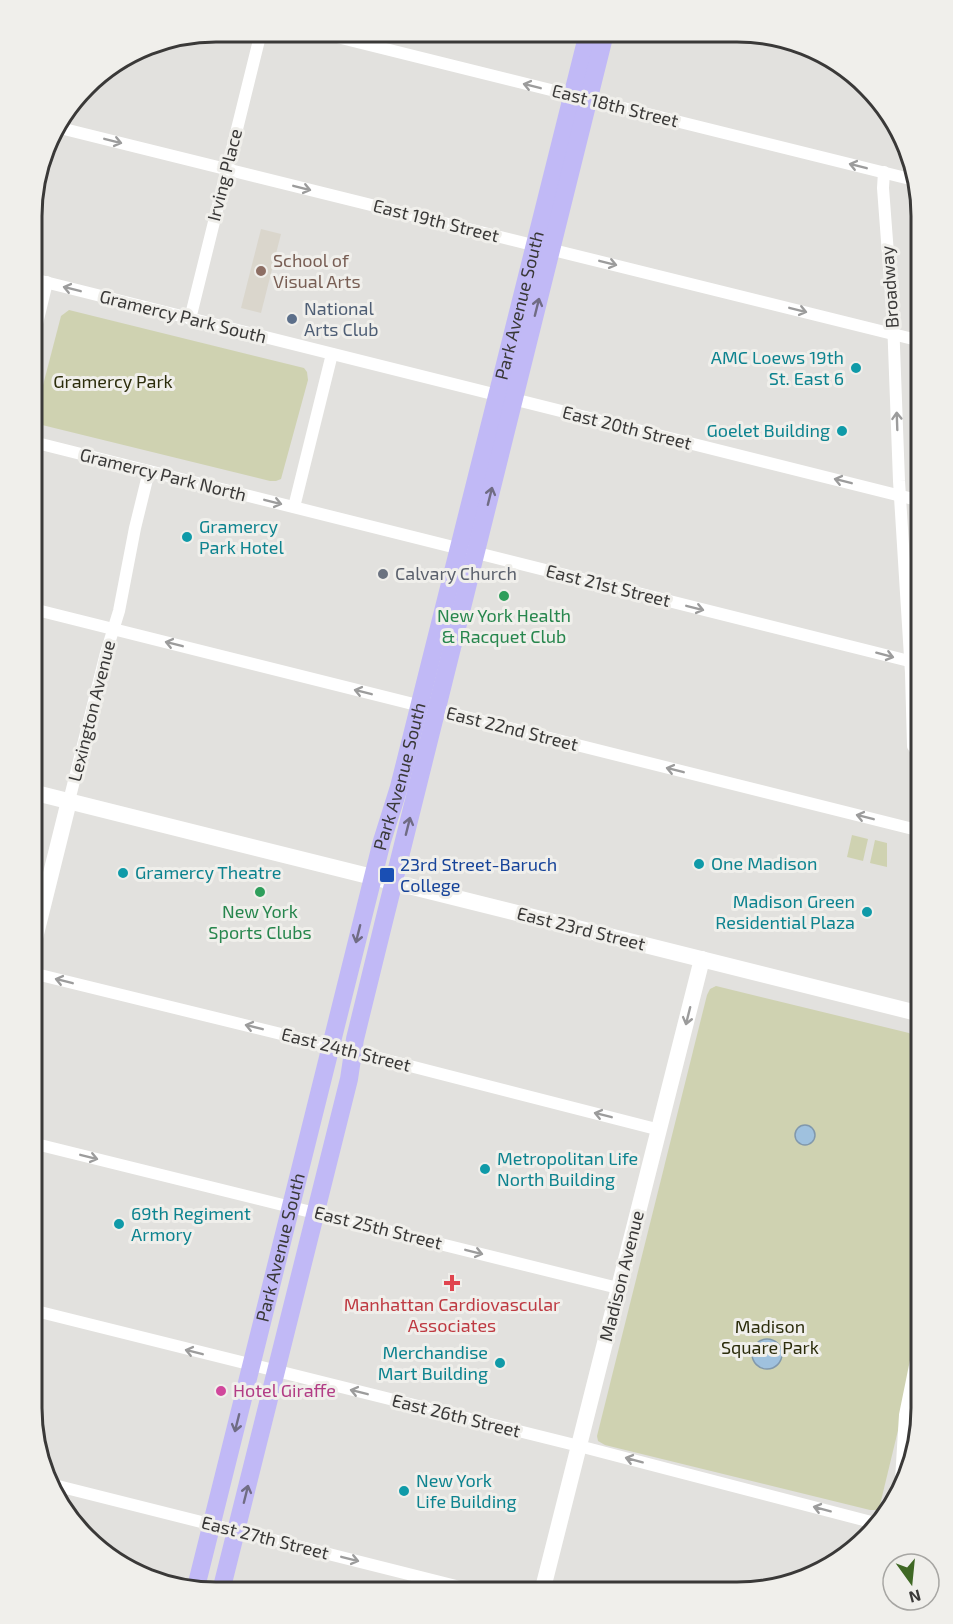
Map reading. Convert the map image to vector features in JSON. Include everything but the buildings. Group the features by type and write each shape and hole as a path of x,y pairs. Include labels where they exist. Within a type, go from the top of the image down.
{"main road":[{"name":"Park Avenue South","path":"223,1582 349,1079 353,1051 394,882 428,708 580,98 587,42"},
{"name":"Park Avenue South","path":"580,98 602,42"},
{"name":"Park Avenue South","path":"198,1581 382,841 428,708"},
{"name":"East 23rd Street","path":"42,794 911,1012"},
{"name":"Lexington Avenue","path":"42,910 69,801"},
{"name":"Madison Avenue","path":"545,1582 702,960"},
{"path":"905,1454 911,1400"}],"street":[{"name":"Irving Place","path":"190,319 259,42"},
{"name":"East 18th Street","path":"357,42 907,178"},
{"name":"East 19th Street","path":"65,129 911,339"},
{"name":"Broadway","path":"884,172 894,335 900,496 911,611"},
{"name":"Gramercy Park South","path":"42,281 332,354"},
{"path":"42,303 47,282"},
{"name":"East 20th Street","path":"332,354 911,499"},
{"path":"294,507 332,354"},
{"name":"Gramercy Park North","path":"42,444 294,507"},
{"name":"Lexington Avenue","path":"69,801 113,629 149,471"},
{"name":"East 21st Street","path":"294,507 911,662"},
{"name":"East 22nd Street","path":"42,611 911,829"},
{"name":"East 24th Street","path":"42,975 353,1051 660,1130"},
{"name":"East 25th Street","path":"42,1145 618,1288"},
{"name":"East 26th Street","path":"42,1313 579,1446 869,1521"},
{"name":"East 27th Street","path":"61,1487 440,1582"}],"shaded area":[{"name":"School of Visual Arts","path":"261,229 281,234 261,313 241,308"}],"green space":[{"name":"Gramercy Park","path":"69,310 304,368 308,380 281,479 270,481 42,425 42,389 61,316"},
{"path":"852,835 868,839 863,861 847,857"},
{"path":"875,840 887,843 887,867 870,863"},
{"name":"Madison Square Park","path":"716,986 911,1035 911,1362 907,1393 877,1510 605,1445 598,1441 597,1436 710,989"}],"water":[{"path":"801,1125 809,1125 815,1131 815,1139 809,1145 801,1145 795,1139 795,1131"},
{"path":"767,1339 773,1340 781,1348 781,1360 773,1368 767,1369 761,1368 753,1360 752,1354 753,1348 761,1340"}],"place":[{"name":"School of Visual Arts","path":"261,271"},
{"name":"National Arts Club","path":"292,319"},
{"name":"AMC Loews 19th St. East 6","path":"856,368"},
{"name":"Goelet Building","path":"842,431"},
{"name":"Gramercy Park Hotel","path":"187,537"},
{"name":"Calvary Church","path":"383,574"},
{"name":"New York Health & Racquet Club","path":"504,596"},
{"name":"One Madison","path":"699,864"},
{"name":"Gramercy Theatre","path":"123,873"},
{"name":"23rd Street-Baruch College","path":"387,875"},
{"name":"New York Sports Clubs","path":"260,892"},
{"name":"Madison Green Residential Plaza","path":"867,912"},
{"name":"Metropolitan Life North Building","path":"485,1169"},
{"name":"69th Regiment Armory","path":"119,1224"},
{"name":"Manhattan Cardiovascular Associates","path":"452,1283"},
{"name":"Merchandise Mart Building","path":"500,1363"},
{"name":"Hotel Giraffe","path":"221,1391"},
{"name":"New York Life Building","path":"404,1491"}]}
